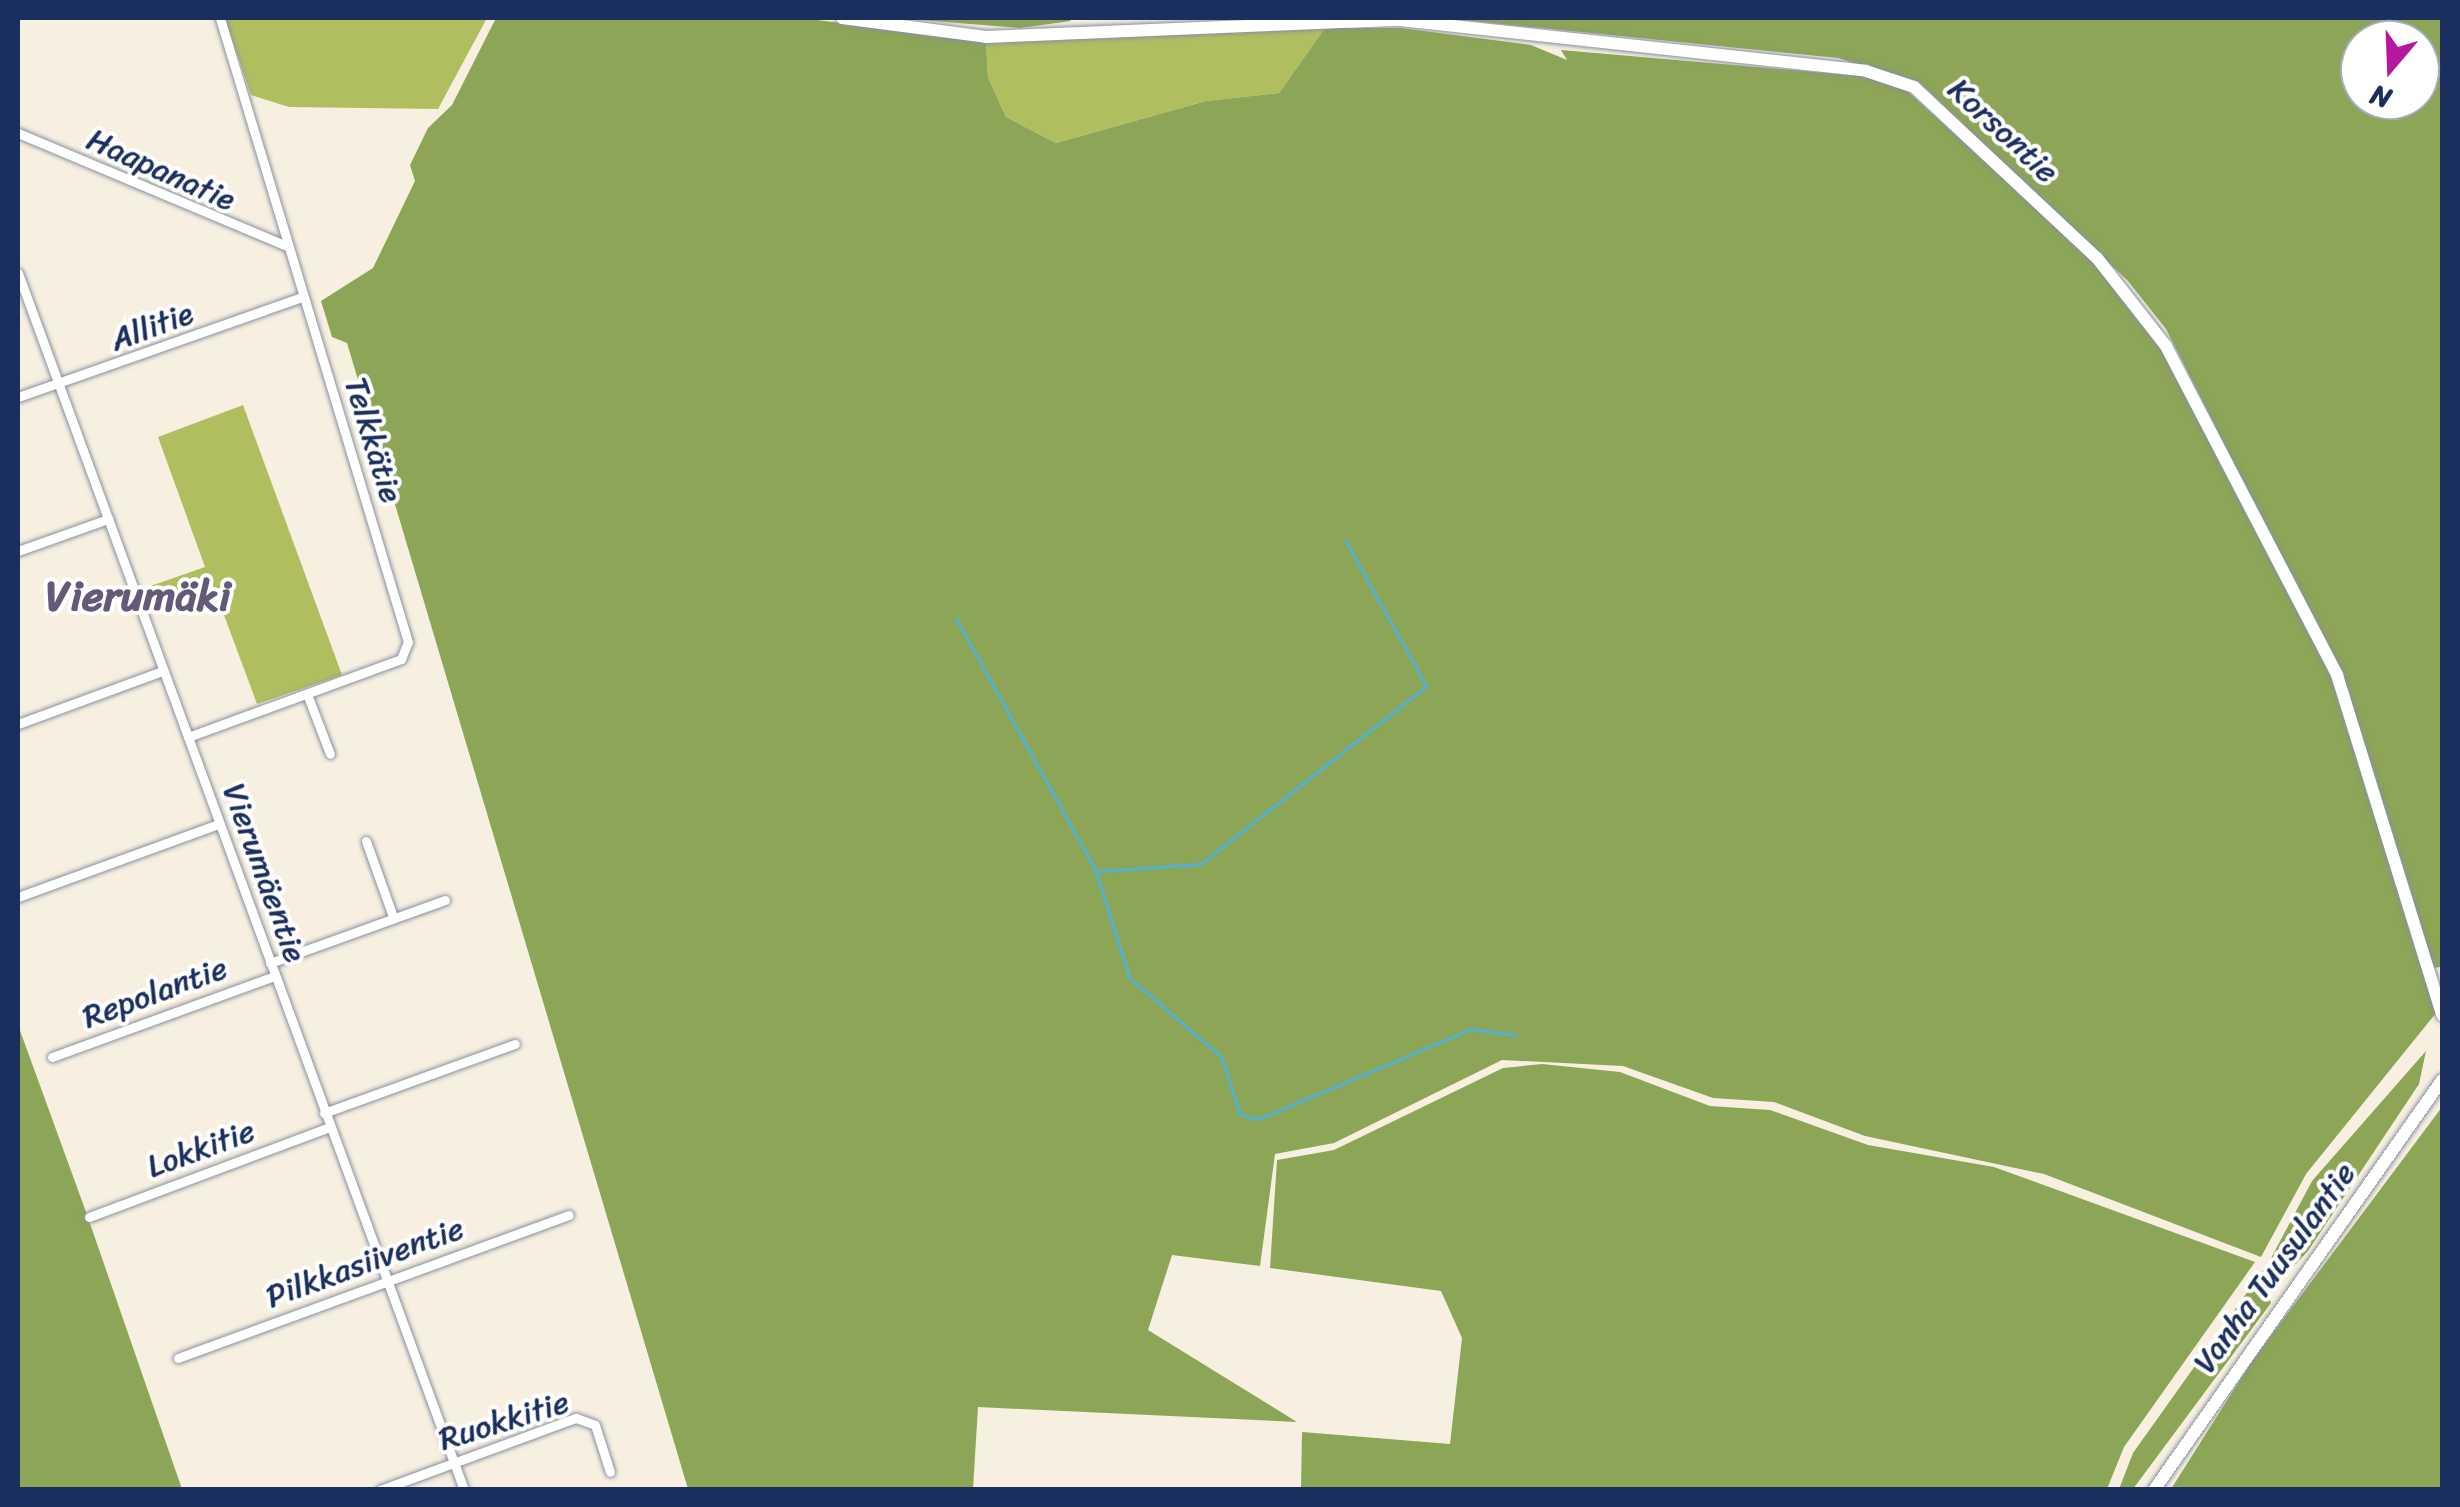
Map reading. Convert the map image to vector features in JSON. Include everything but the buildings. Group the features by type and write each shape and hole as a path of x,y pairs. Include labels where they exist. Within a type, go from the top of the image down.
{"main road":[{"name":"Korsontie","path":"842,18 986,37 1399,20 1866,71 1914,87 2098,258 2166,346 2337,675 2442,1015"},
{"name":"Vanha Tuusulantie","path":"2154,1490 2442,1080"}],"street":[{"name":"Telkkätie","path":"188,737 401,660 408,642 220,18"},
{"name":"Haapanatie","path":"18,133 287,246"},
{"name":"Vierumäentie","path":"18,273 464,1490"},
{"name":"Allitie","path":"18,396 59,388 302,297"},
{"path":"18,551 108,519"},
{"path":"18,724 162,671"},
{"path":"307,694 330,754"},
{"path":"18,896 219,824"},
{"path":"366,842 393,918"},
{"name":"Repolantie","path":"270,963 445,900"},
{"name":"Repolantie","path":"52,1057 275,976"},
{"path":"324,1113 515,1044"},
{"name":"Lokkitie","path":"89,1217 330,1127"},
{"name":"Pilkkasiiventie","path":"178,1358 570,1215"},
{"name":"Ruokkitie","path":"380,1490 453,1461 584,1418 595,1425 610,1472"}],"green space":[{"path":"225,18 487,18 438,109 289,107 251,95"},
{"path":"496,18 801,18 986,41 988,77 1006,117 1056,143 1206,101 1279,93 1325,28 1401,28 1531,45 1567,60 1561,50 1861,76 1904,88 2092,259 2161,349 2335,676 2436,1013 2306,1174 2261,1257 2044,1174 1865,1136 1774,1102 1713,1098 1623,1066 1502,1060 1334,1143 1275,1154 1260,1266 1172,1255 1148,1330 1297,1422 978,1407 973,1489 688,1489 347,343 332,337 321,301 373,268 415,181 410,165 428,128 452,105"},
{"path":"894,18 1066,18 1071,21 1020,28"},
{"path":"1442,18 2442,18 2442,967 2431,968 2325,643 2166,329 2128,281 1921,84 1838,58"},
{"path":"1325,28 1279,93 1206,101 1056,143 1006,117 988,77 986,41"},
{"path":"243,405 342,675 257,704 211,580 147,603 142,589 205,567 158,437"},
{"path":"18,1025 86,1212 182,1489 18,1489"},
{"path":"2426,1051 2419,1084 2308,1251 2296,1264 2270,1260 2312,1181"},
{"path":"1542,1064 1620,1072 1710,1106 1770,1110 1868,1145 1994,1167 2255,1262 2124,1447 2107,1489 1301,1489 1302,1432 1450,1444 1462,1338 1441,1291 1270,1268 1277,1160 1334,1150 1503,1068"},
{"path":"2442,1107 2442,1489 2171,1489 2252,1361"},
{"path":"2266,1266 2281,1272 2265,1287 2271,1303 2133,1489 2119,1489 2133,1453"}],"waterway":[{"path":"1099,871 1201,864 1426,686 1346,542"},
{"path":"956,618 1096,871 1130,978 1222,1057 1240,1114 1259,1119 1471,1029 1516,1035"}],"district":[{"name":"Vierumäki","path":"138,596"}]}
